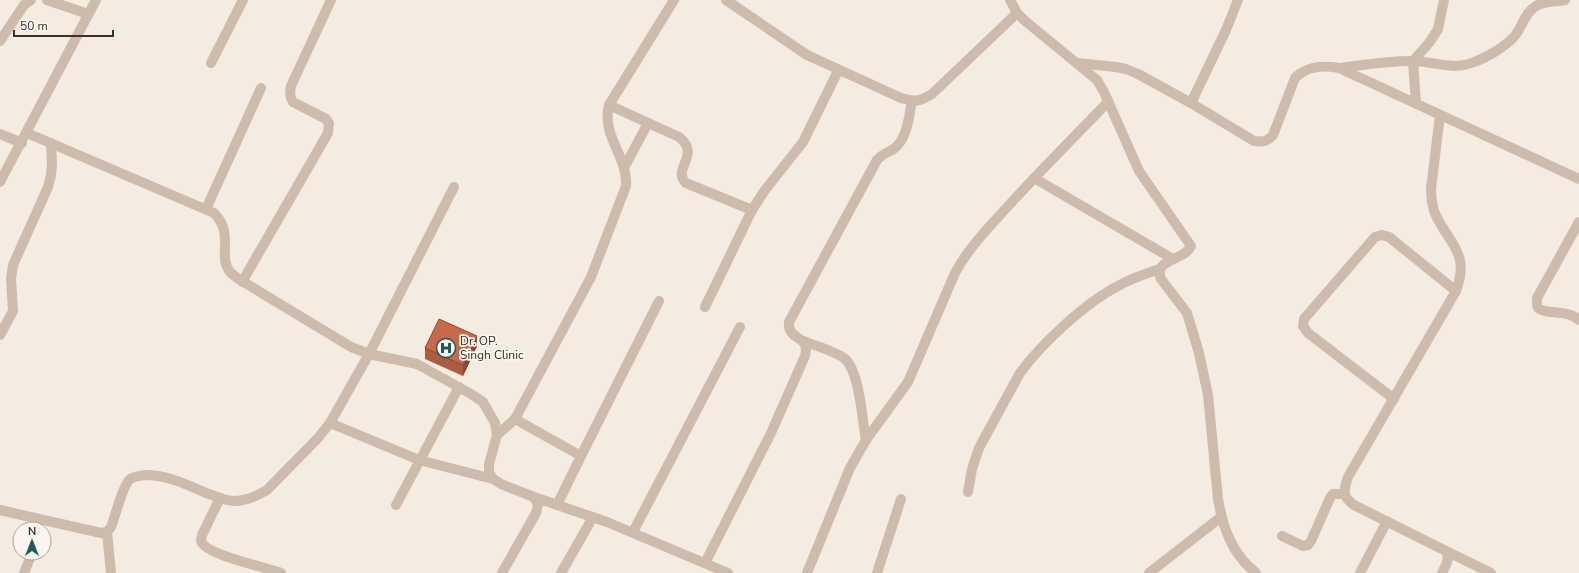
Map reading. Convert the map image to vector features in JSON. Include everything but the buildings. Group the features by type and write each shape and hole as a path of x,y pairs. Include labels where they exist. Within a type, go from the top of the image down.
{"street":[{"path":"0,41 24,5 31,0"},
{"path":"47,0 88,14"},
{"path":"0,182 22,143 96,0"},
{"path":"211,63 243,0"},
{"path":"242,282 328,133 329,123 326,119 293,102 290,98 290,92 291,86 331,0"},
{"path":"497,435 515,419 591,277 626,186 624,168 608,128 606,116 609,105 674,0"},
{"path":"726,0 794,47 838,71 901,98 912,101 920,101 932,94 1017,12"},
{"path":"1010,0 1017,12 1097,80 1104,92 1141,175 1191,246 1190,250 1185,254 1163,264 1159,274 1161,279 1187,313 1204,370 1221,517 1226,532 1235,550 1246,565 1256,573"},
{"path":"1191,103 1226,30 1238,0"},
{"path":"1416,104 1414,61 1438,29 1444,0"},
{"path":"1077,63 1126,69 1138,74 1191,103 1254,141 1262,142 1268,140 1273,135 1295,78 1301,72 1312,67 1326,66 1339,68 1414,61 1462,66 1488,56 1513,38 1534,7 1541,3 1565,0"},
{"path":"1339,68 1579,179"},
{"path":"705,307 752,210 765,190 803,142 838,71"},
{"path":"206,209 261,88"},
{"path":"866,440 855,378 850,364 842,357 804,341 790,332 789,322 877,160 899,144 902,139 906,130 912,101"},
{"path":"806,573 850,468 866,440 908,382 963,259 973,245 1034,178 1108,102"},
{"path":"609,105 679,137 685,142 688,148 688,155 681,174 682,179 686,183 752,210"},
{"path":"1440,115 1431,190 1432,201 1437,217 1454,242 1461,265 1461,274 1456,291 1348,477 1344,494 1348,501 1354,505 1491,573"},
{"path":"624,168 648,123"},
{"path":"27,133 214,213 220,220 224,230 226,263 229,272 242,282 351,347 369,354 417,364 483,402 495,423 497,435 489,464 489,472 493,479"},
{"path":"0,134 22,143"},
{"path":"0,335 13,311 11,279 13,265 48,187 51,175 51,143"},
{"path":"1034,178 1173,259"},
{"path":"52,526 101,533 107,532 111,527 126,486 130,479 138,476 149,475 173,479 220,498 234,501 247,500 267,490 318,438 330,423 369,354 454,187"},
{"path":"1579,222 1537,298 1536,304 1538,308 1543,310 1568,314 1579,320"},
{"path":"1394,399 1308,333 1303,326 1304,319 1375,237 1382,235 1389,237 1456,291"},
{"path":"968,492 972,469 979,448 1020,373 1028,362 1061,329 1095,300 1122,284 1160,269"},
{"path":"558,505 581,456 660,301"},
{"path":"633,532 740,326"},
{"path":"705,563 771,433 787,398 805,356 806,346 804,341"},
{"path":"396,506 459,387"},
{"path":"515,419 581,456"},
{"path":"330,423 420,460 493,479 534,497 633,532 728,573"},
{"path":"1282,536 1303,546 1308,545 1330,498 1333,494 1344,494"},
{"path":"502,573 536,513 538,505 534,497"},
{"path":"220,498 202,535 201,541 204,546 222,556 266,567 281,573"},
{"path":"877,573 901,499"},
{"path":"0,510 32,521"},
{"path":"561,573 593,517"},
{"path":"1149,573 1221,517"},
{"path":"1360,573 1387,522"},
{"path":"107,532 111,573"},
{"path":"1442,573 1447,563 1448,557 1446,552"},
{"path":"24,573 29,561"}],"place":[{"name":"Dr. OP. Singh Clinic","path":"446,348"}]}
